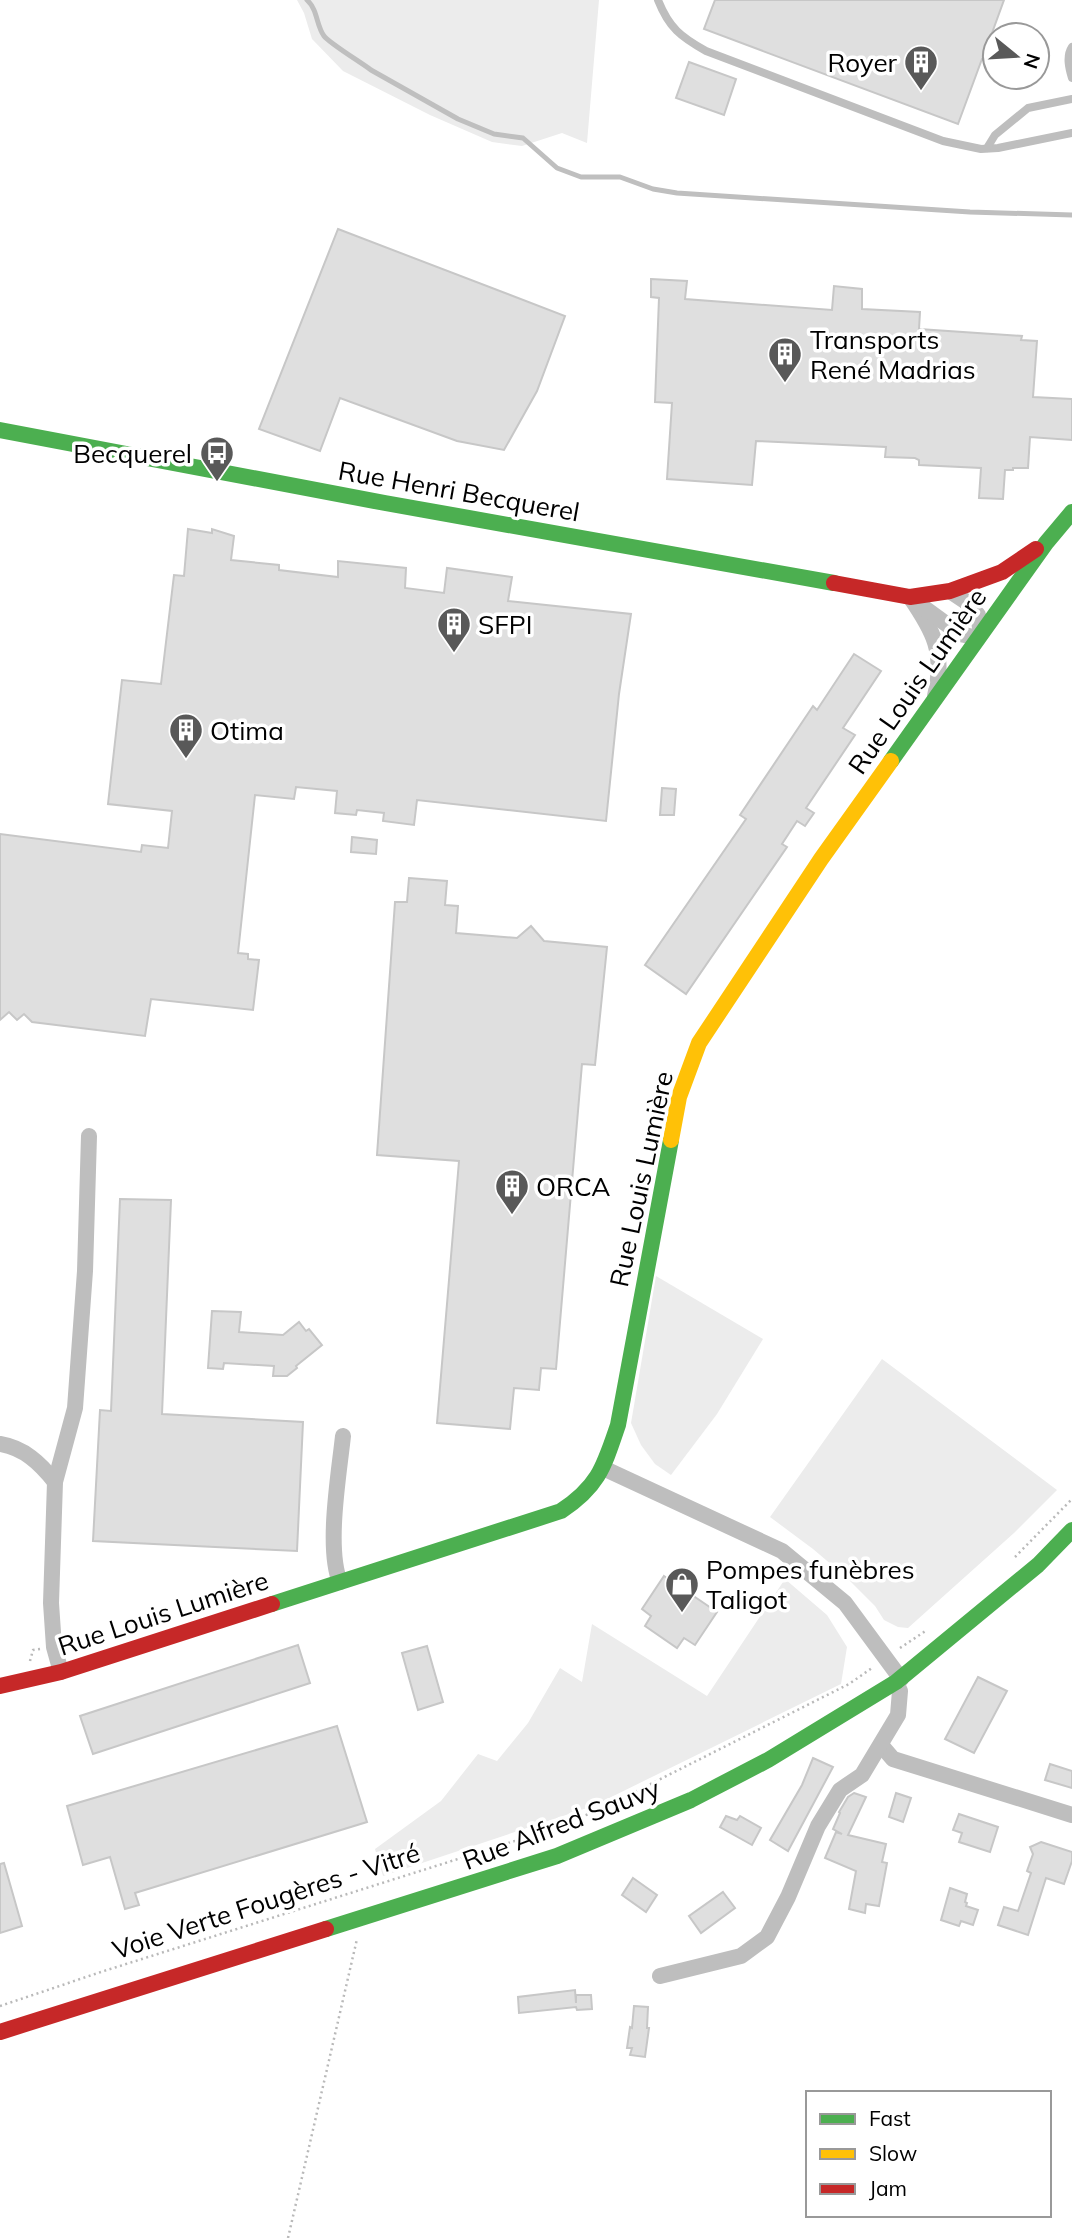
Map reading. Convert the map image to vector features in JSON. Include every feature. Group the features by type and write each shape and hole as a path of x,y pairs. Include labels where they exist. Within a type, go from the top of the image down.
{"street":[{"name":"Rue Henri Becquerel","path":"0,429 385,503 910,597 950,591 1002,572 1046,543"},
{"name":"Rue Louis Lumière","path":"0,1686 61,1672 561,1511 582,1497 603,1468 618,1425 679,1097 699,1043 821,859 1046,543 1072,512"},
{"path":"950,591 965,601 978,615 980,636"},
{"name":"Rue Henri Becquerel","path":"910,597 960,634 980,636"},
{"path":"910,597 931,628 937,648 939,673 934,700"},
{"path":"61,1672 54,1647 51,1603 55,1482 75,1408 85,1271 89,1136"},
{"path":"340,1582 335,1572 333,1550 343,1436"},
{"path":"0,1444 28,1454 42,1465 55,1482"},
{"path":"603,1468 782,1551 845,1603 886,1657 899,1681 898,1714 862,1774 839,1790 818,1826 789,1897 767,1937 741,1956 660,1976"},
{"name":"Rue Alfred Sauvy","path":"0,2032 557,1856 691,1800 768,1760 899,1681 1038,1566 1072,1530"},
{"path":"881,1745 893,1759 1072,1815"}],"lane":[{"path":"658,0 668,23 682,37 706,51 943,141 987,148 1072,133"},
{"path":"1072,47 1069,52 1069,69 1072,78"},
{"path":"987,148 995,135 1028,108 1072,99"}],"path":[{"path":"1015,1558 1072,1499"},
{"name":"Voie Verte Fougères - Vitré","path":"0,2006 518,1840 597,1811 849,1684 933,1626"},
{"path":"288,2238 361,1919 358,1891"}],"shaded area":[{"path":"297,0 599,0 587,143 562,133 522,146 492,142 430,115 343,71 312,39"},
{"path":"656,1276 763,1339 717,1414 671,1475 655,1464 641,1445 631,1423"},
{"path":"882,1359 1057,1490 1014,1533 908,1628 898,1627 884,1620 875,1606 846,1577 770,1517"},
{"path":"785,1579 827,1615 847,1647 841,1684 593,1806 383,1876 375,1849 441,1801 478,1754 497,1761 528,1723 560,1668 582,1682 592,1624 707,1696"}],"building":[{"name":"Royer","path":"715,0 1004,0 996,21 981,21 981,62 958,124 704,29"},
{"path":"689,62 736,79 724,115 676,98"},
{"path":"338,229 565,316 537,391 504,450 457,441 340,398 320,451 259,429"},
{"name":"Transports René Madrias","path":"651,279 687,281 685,299 832,310 834,286 862,289 862,309 920,312 919,329 1022,336 1021,340 1037,341 1033,397 1072,399 1072,440 1030,437 1028,468 1005,470 1003,499 979,498 981,468 919,465 919,460 915,458 885,457 886,447 756,441 752,485 667,479 672,403 655,402 659,298 651,297"},
{"path":"188,529 212,533 212,529 234,536 231,560 279,565 279,570 338,577 338,561 406,568 405,588 444,593 447,568 512,577 508,601 631,614 619,694 606,821 417,800 414,825 383,821 384,813 357,810 356,815 335,813 337,791 296,787 294,799 255,795 238,953 248,954 248,959 259,960 253,1010 151,999 145,1036 32,1022 24,1014 17,1020 9,1012 0,1020 0,834 141,852 142,845 168,848 172,811 108,804 122,680 161,684 174,575 184,576"},
{"path":"854,654 881,671 843,728 855,735 806,808 814,813 805,826 797,821 782,844 787,847 686,994 645,965 746,819 740,815 813,706 817,710"},
{"path":"662,788 676,789 674,815 660,815"},
{"path":"352,837 377,840 376,854 351,852"},
{"name":"ORCA","path":"409,878 447,881 445,905 458,906 456,933 517,938 531,926 544,941 607,947 595,1065 582,1064 556,1369 541,1368 539,1390 514,1388 510,1429 437,1423 459,1161 377,1155 395,902 407,902"},
{"path":"120,1199 171,1200 162,1414 303,1422 297,1551 93,1541 100,1410 111,1411"},
{"path":"212,1311 241,1312 239,1332 283,1335 299,1322 306,1331 309,1329 322,1345 287,1376 273,1376 274,1366 224,1363 223,1369 208,1368"},
{"name":"Pompes funèbres Taligot","path":"664,1576 717,1612 695,1645 684,1638 677,1648 645,1626 651,1616 642,1609"},
{"path":"298,1645 310,1683 93,1754 80,1716"},
{"path":"427,1646 443,1702 418,1710 402,1653"},
{"path":"978,1677 1007,1691 974,1753 945,1739"},
{"path":"337,1726 367,1822 135,1893 139,1905 125,1909 110,1857 83,1865 67,1806"},
{"path":"813,1758 833,1767 788,1851 770,1840 802,1785"},
{"path":"1050,1764 1072,1771 1072,1788 1045,1780"},
{"path":"854,1793 866,1797 848,1835 886,1844 882,1862 887,1863 879,1906 866,1904 865,1913 849,1909 856,1871 825,1858 836,1832 842,1834 833,1829 839,1812 848,1797"},
{"path":"896,1793 911,1798 903,1822 889,1817"},
{"path":"959,1814 998,1827 990,1852 959,1842 962,1833 953,1830"},
{"path":"726,1816 737,1820 740,1816 761,1828 752,1845 720,1827"},
{"path":"1041,1842 1072,1852 1072,1861 1064,1884 1046,1878 1028,1935 998,1925 1004,1907 1018,1911 1031,1873 1027,1871 1033,1854 1030,1847"},
{"path":"4,1863 22,1926 0,1933 0,1864"},
{"path":"633,1878 657,1895 646,1912 622,1895"},
{"path":"950,1888 967,1894 966,1906 978,1910 973,1925 961,1921 959,1926 941,1920"},
{"path":"723,1892 735,1908 701,1933 689,1916"},
{"path":"575,1990 576,2003 576,1995 591,1995 592,2009 577,2010 576,2007 519,2013 518,1997"},
{"path":"634,2006 648,2007 649,2028 645,2057 630,2055 632,2048 627,2048"}],"waterway":[{"path":"307,0 324,36 371,70 458,119 494,134 523,138 557,168 581,177 620,177 653,189 677,193 970,212 1072,215"}],"traffic: fast":[{"path":"0,430 385,503 834,583"},
{"path":"891,761 1046,543 1072,512"},
{"path":"272,1604 561,1511 592,1484 604,1464 618,1425 671,1140"},
{"path":"326,1929 557,1856 691,1800 768,1760 896,1682 1038,1565 1072,1530"}],"traffic: slow":[{"path":"671,1140 679,1097 699,1043 821,859 891,761"}],"traffic: jam":[{"path":"834,583 910,597 950,591 1002,572 1036,549"},
{"path":"0,1686 61,1672 272,1604"},
{"path":"0,2032 326,1929"}],"place":[{"name":"Royer","path":"921,92"},
{"name":"Transports René Madrias","path":"785,384"},
{"name":"Becquerel","path":"217,483"},
{"name":"SFPI","path":"454,654"},
{"name":"Otima","path":"186,760"},
{"name":"ORCA","path":"512,1216"},
{"name":"Pompes funèbres Taligot","path":"682,1614"}]}
